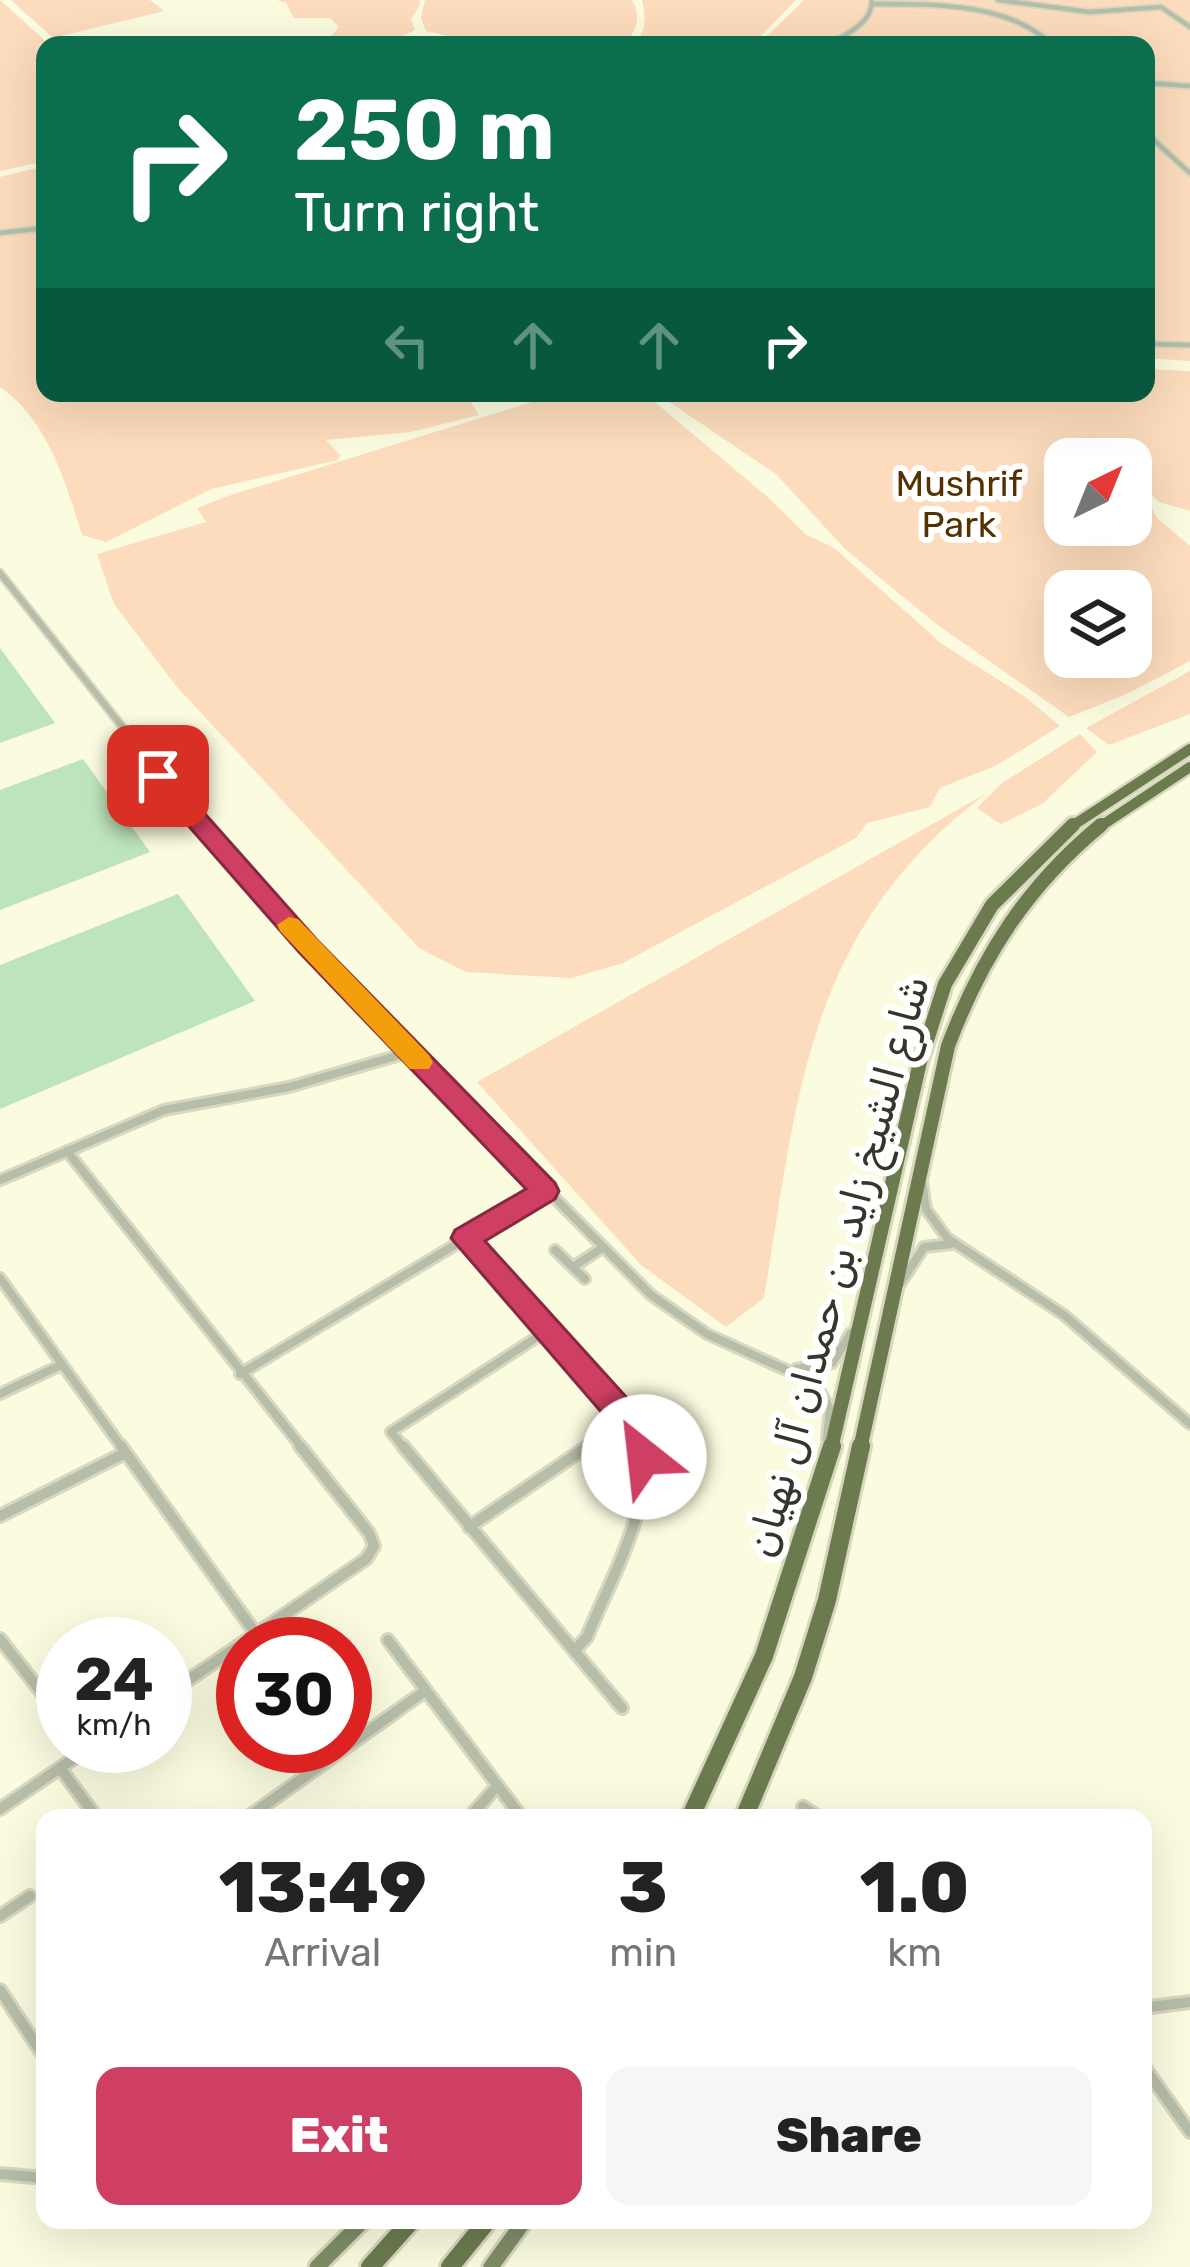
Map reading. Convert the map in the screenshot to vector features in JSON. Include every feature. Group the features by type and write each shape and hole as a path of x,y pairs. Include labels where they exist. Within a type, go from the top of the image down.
{"highway":[{"name":"شارع الشيخ زايد بن حمدان آل نهيان","path":"694,1809 766,1653 827,1470 924,1044 961,950 1006,886 1048,844 1111,796 1190,749"},
{"name":"شارع الشيخ زايد بن حمدان آل نهيان","path":"748,1809 821,1619 955,1025 976,973 1010,912 1087,833 1190,767"},
{"path":"370,2267 404,2229"},
{"path":"450,2267 481,2229"}],"main road":[{"path":"316,2267 355,2229"},
{"path":"491,2267 518,2229"}],"street":[{"path":"998,0 1090,13 1161,7 1190,27"},
{"path":"843,36 861,24 872,2 997,16 1036,28 1044,36"},
{"path":"1155,84 1190,86"},
{"path":"1155,141 1190,173"},
{"path":"0,233 36,229"},
{"path":"1155,344 1183,346"},
{"path":"0,573 208,836 602,1248 651,1295 692,1325 815,1384 829,1402 827,1470"},
{"path":"0,1180 171,1108 289,1088 410,1052"},
{"path":"67,1151 369,1533 374,1546 366,1559 281,1617"},
{"path":"920,1174 932,1219 958,1245 1064,1316 1190,1424"},
{"path":"241,1374 545,1191"},
{"path":"465,1238 627,1419 644,1457 644,1489 587,1637 574,1651"},
{"path":"896,1290 925,1243 958,1245"},
{"path":"573,1268 602,1248"},
{"path":"555,1250 585,1279"},
{"path":"1,1282 243,1617"},
{"path":"791,1369 824,1368 837,1361 866,1299"},
{"path":"548,1330 392,1430 622,1708"},
{"path":"0,1394 61,1365"},
{"path":"469,1527 627,1419"},
{"path":"0,1516 123,1454"},
{"path":"0,1639 36,1685"},
{"path":"388,1640 514,1809"},
{"path":"260,1809 425,1690"},
{"path":"0,1809 53,1773"},
{"path":"64,1773 90,1809"},
{"path":"478,1809 497,1786"},
{"path":"0,1916 30,1896"},
{"path":"0,1990 36,2044"},
{"path":"1152,2007 1190,2002"},
{"path":"1152,2078 1190,2132"},
{"path":"0,2174 36,2178"}],"green space":[{"path":"0,0 40,36 36,36 36,163 0,171"},
{"path":"11,0 150,0 164,11 61,36 51,36"},
{"path":"277,0 419,0 420,5 411,19 415,30 402,36 331,36 339,27 330,18 294,18 286,3"},
{"path":"425,0 632,0 637,18 630,36 448,36 426,31 421,18"},
{"path":"642,0 796,0 761,36 640,36"},
{"path":"804,0 1190,0 1190,361 1155,359 1155,36 767,36"},
{"path":"36,168 36,226 0,230 0,177"},
{"path":"36,230 36,402 471,402 479,415 411,432 326,440 340,455 338,460 211,489 106,542 82,535 43,435 0,387 0,234"},
{"name":"Mushrif Park","path":"1155,369 1190,371 1190,511 1159,502 1152,495 1152,438 1044,438 1044,546 1152,546 1152,508 1190,546 1190,661 1127,694 1069,717 935,623 845,549 776,474 669,402 1155,402"},
{"path":"532,402 655,402 805,534 834,548 942,644 1024,696 1060,726 997,765 940,788 930,807 867,823 856,838 623,963 572,978 466,972 419,948 177,687 114,604 97,554 206,522 197,508"},
{"path":"1190,671 1190,714 1109,745 1086,728"},
{"path":"1080,734 1097,752 1042,804 1001,824 977,808 1002,783"},
{"path":"987,793 927,845 881,900 846,958 802,1083 764,1298 726,1327 641,1265 477,1082"}],"shaded area":[{"path":"0,648 55,723 0,743"},
{"path":"83,759 150,852 0,910 0,790"},
{"path":"178,894 255,1001 0,1109 0,965"}],"slow traffic":[{"path":"289,925 419,1062"}],"route":[{"path":"158,776 308,945 545,1191 465,1238 627,1419 644,1457"}]}
